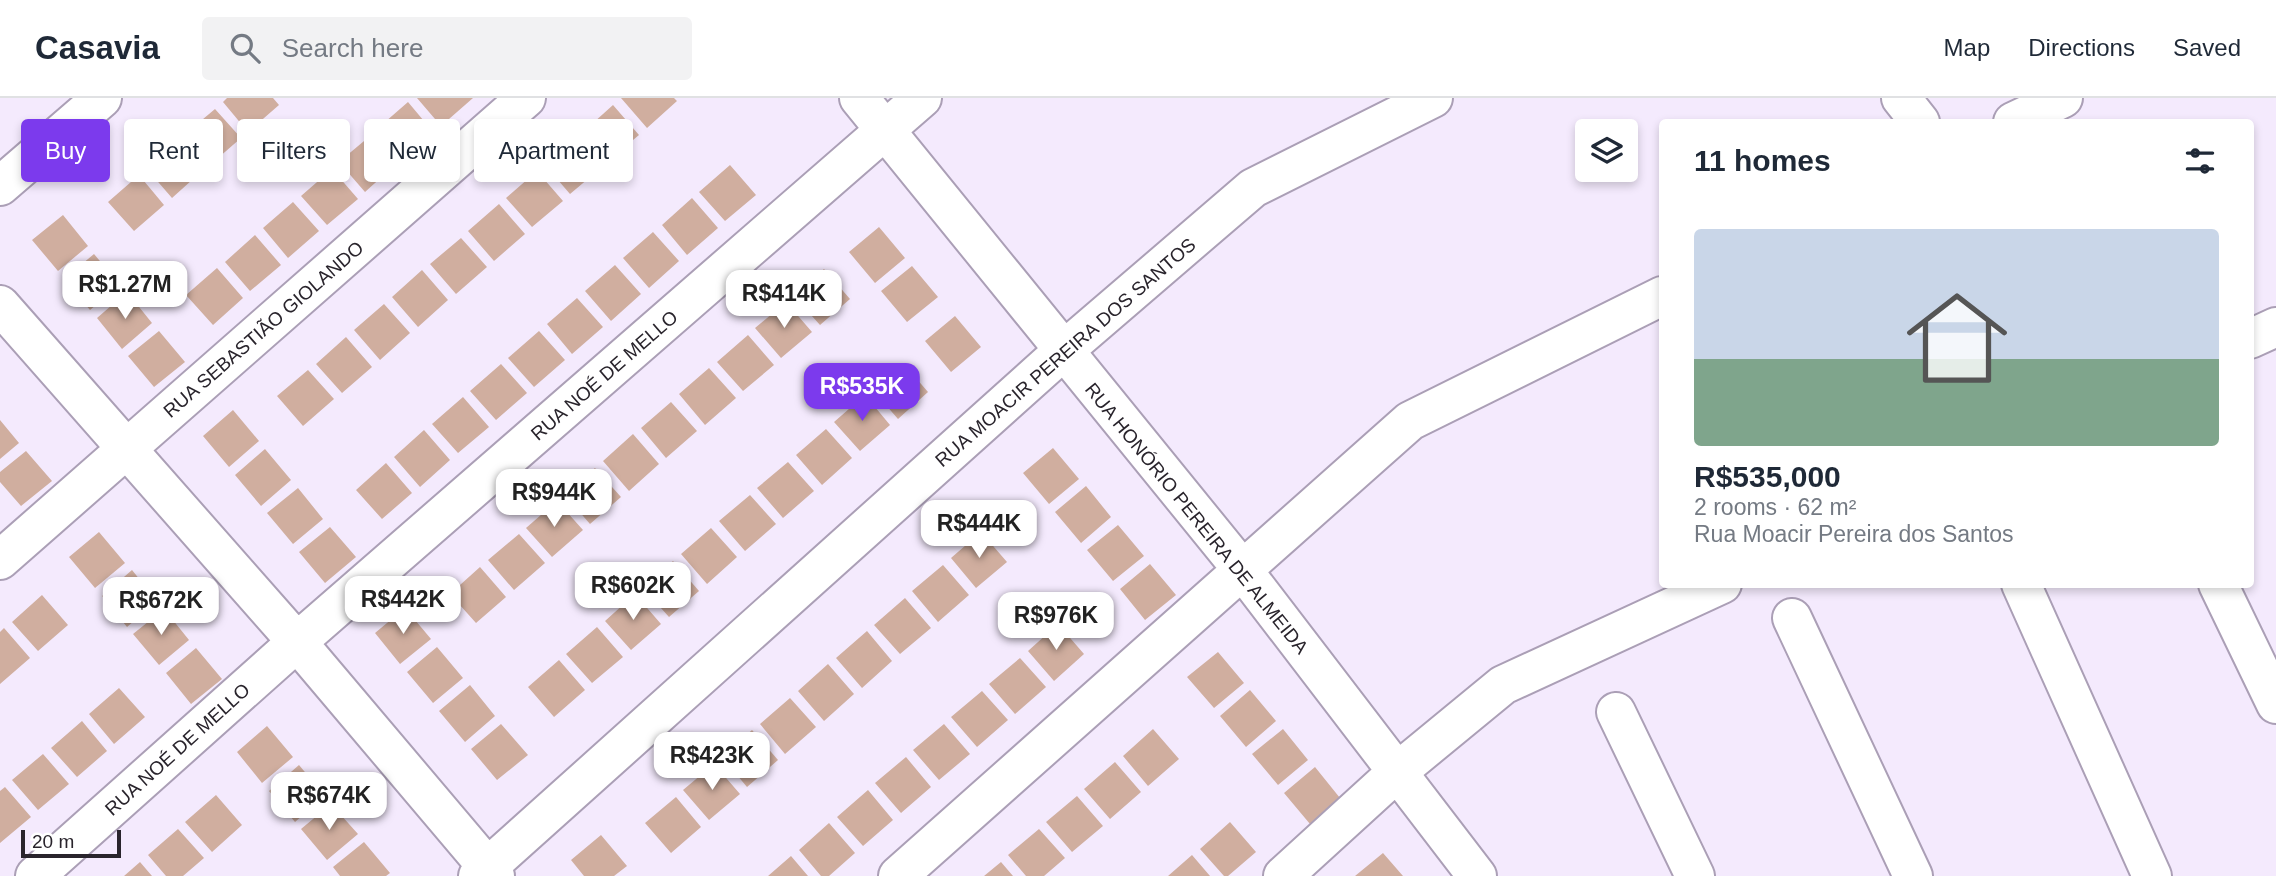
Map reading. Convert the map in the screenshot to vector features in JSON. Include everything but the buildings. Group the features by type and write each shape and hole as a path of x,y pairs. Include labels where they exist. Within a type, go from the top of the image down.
{"street":[{"path":"0,186 102,98"},
{"name":"RUA SEBASTIÃO GIOLANDO","path":"0,560 526,98"},
{"name":"RUA HONÓRIO PEREIRA DE ALMEIDA","path":"859,98 1062,352 1241,568 1396,773 1478,876"},
{"name":"RUA NOÉ DE MELLO","path":"35,876 297,642 922,98"},
{"name":"RUA MOACIR PEREIRA DOS SANTOS","path":"487,873 1062,352 1252,188 1433,98"},
{"path":"1901,98 1918,119"},
{"path":"2019,119 2063,98"},
{"path":"898,876 1241,568 1410,421 1659,297"},
{"path":"0,306 297,642 487,873"},
{"path":"2254,337 2276,327"},
{"path":"1283,876 1396,773 1503,685 1713,588"},
{"path":"2023,588 2152,876"},
{"path":"2220,588 2276,704"},
{"path":"1792,618 1913,876"},
{"path":"1616,712 1695,876"}]}
